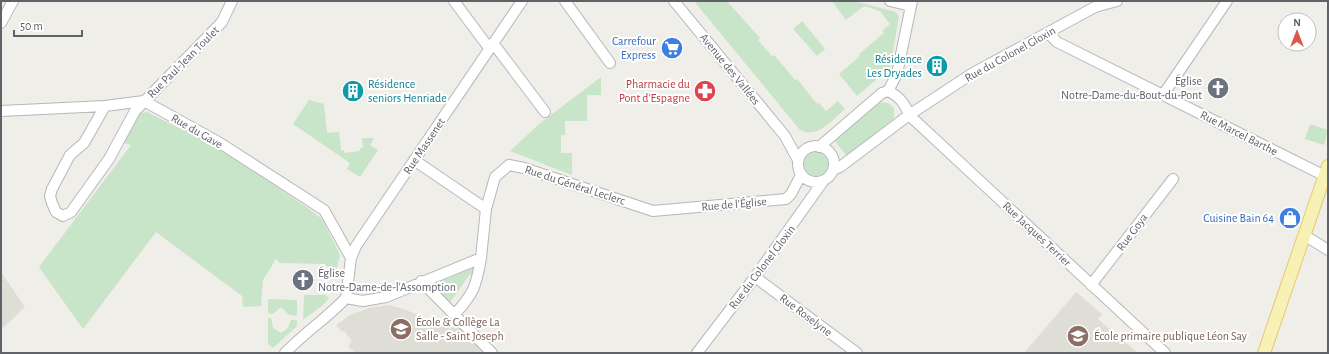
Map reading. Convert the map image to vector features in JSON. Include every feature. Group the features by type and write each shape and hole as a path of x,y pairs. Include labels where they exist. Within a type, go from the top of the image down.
{"main road":[{"path":"1264,353 1326,171"}],"street":[{"path":"1,23 13,1"},
{"name":"Rue Paul-Jean Toulet","path":"105,106 84,143 70,155 52,189 50,196 52,203 56,212 63,216 71,212 109,159 135,111 222,22 232,1"},
{"path":"454,1 545,112"},
{"name":"Rue Massenet","path":"346,298 351,258 356,246 522,1"},
{"path":"565,1 610,63"},
{"name":"Avenue des Vallées","path":"674,1 785,136 798,160"},
{"path":"890,1 912,3 892,93"},
{"name":"Rue du Colonel Gloxin","path":"833,170 840,167 909,115 973,73 1095,7 1117,1"},
{"path":"1163,94 1227,1"},
{"name":"Rue Marcel Barthe","path":"1048,33 1057,42 1326,171"},
{"path":"819,147 824,149 832,158 833,170 824,180 812,182 801,175 798,168 798,160 806,149 819,147 882,93 892,93 905,105 909,115"},
{"path":"1,111 105,106 144,101"},
{"name":"Rue du Gave","path":"144,101 220,143 324,210 351,258"},
{"name":"Rue Jacques Terrier","path":"909,115 1165,353"},
{"name":"Avenue des Vallées","path":"785,136 806,149"},
{"path":"414,160 486,209"},
{"name":"Rue du Général Leclerc","path":"454,314 467,300 477,283 486,209 495,177 509,165 524,168 653,211"},
{"name":"Rue de l'Église","path":"653,211 786,199 791,194 801,175"},
{"name":"Rue Goya","path":"1092,285 1173,179"},
{"name":"Rue du Colonel Gloxin","path":"699,352 755,277 824,180"},
{"path":"1304,235 1328,250"},
{"path":"285,353 298,339 332,313 346,298 363,301 386,297 480,258"},
{"name":"Rue Roselyne","path":"755,277 857,353"},
{"path":"421,282 492,353"}],"shaded area":[{"path":"1,272 25,307 1,330"},
{"name":"École primaire publique Léon Say","path":"1076,292 1102,314 1098,319 1138,353 1024,353"},
{"name":"École & Collège La Salle - Saint Joseph","path":"389,305 406,310 435,322 451,322 460,326 486,353 355,353 348,346 352,341 344,331 342,332 336,325 350,315 369,308"}],"green space":[{"path":"694,1 727,1 760,38 758,40 772,56 774,55 795,80 797,79 817,104 819,103 826,111 838,101 845,109 830,123 819,130 807,132 800,130"},
{"path":"832,1 854,1 896,12 899,17 890,68 857,96 839,74 860,56 859,54 884,33 882,31 890,24 880,11 864,6 846,20"},
{"path":"802,21 825,49 817,56 793,29"},
{"path":"601,77 601,95 587,95 587,121 565,121 565,135 561,135 561,153 572,153 572,175 510,151 539,124"},
{"path":"309,100 324,104 327,133 339,132 341,150 344,150 344,153 360,151 360,148 363,148 362,138 374,138 370,145 378,150 360,177 347,169 350,163 293,124"},
{"path":"878,102 888,103 894,108 894,118 847,156 833,139"},
{"path":"147,112 217,147 322,219 340,255 335,275 325,264 280,263 276,259 263,280 261,306 243,307 242,296 156,232 83,329 39,267 131,145 123,143 137,114"},
{"path":"1310,124 1328,130 1324,145 1305,139"},
{"path":"816,152 825,155 828,164 825,173 816,176 807,173 804,164 807,155"},
{"path":"475,267 474,277 470,274 449,304 431,284 438,278 443,280"},
{"path":"304,295 325,295 329,298 323,305 303,320"},
{"path":"268,299 297,300 297,316 289,315 281,307 273,314 268,313"},
{"path":"268,318 271,318 273,328 281,333 288,328 291,320 297,320 297,326 273,348 268,344"}],"place":[{"name":"Carrefour Express","path":"672,48"},
{"name":"Résidence Les Dryades","path":"937,66"},
{"name":"Église Notre-Dame-du-Bout-du-Pont","path":"1218,88"},
{"name":"Résidence seniors Henriade","path":"353,91"},
{"name":"Pharmacie du Pont d'Espagne","path":"705,91"},
{"name":"Cuisine Bain 64","path":"1290,218"},
{"name":"Église Notre-Dame-de-l'Assomption","path":"303,280"},
{"name":"École & Collège La Salle - Saint Joseph","path":"401,329"},
{"name":"École primaire publique Léon Say","path":"1078,336"}]}
